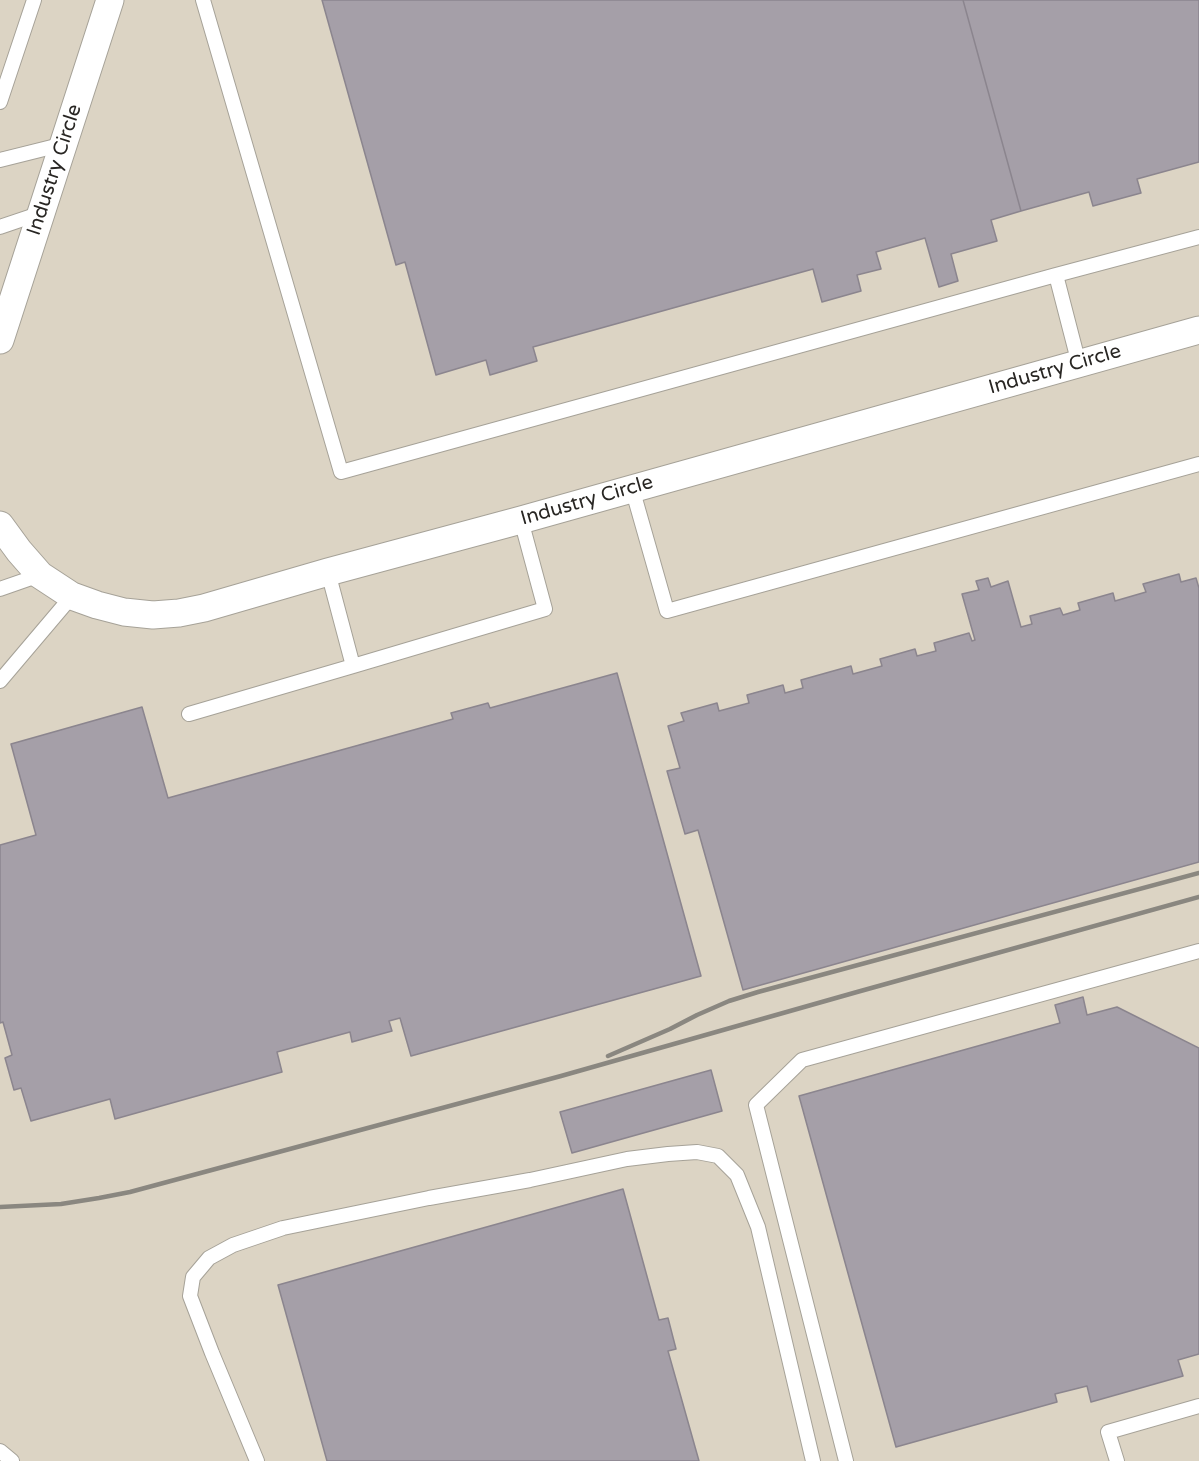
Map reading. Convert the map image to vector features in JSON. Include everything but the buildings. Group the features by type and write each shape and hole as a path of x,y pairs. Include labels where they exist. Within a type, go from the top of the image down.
{"street":[{"name":"Industry Circle","path":"0,340 110,0"},
{"name":"Industry Circle","path":"0,525 40,575 72,596 124,612 153,615 179,613 204,608 1199,330"}],"lane":[{"path":"0,102 34,0"},
{"path":"203,0 341,472 1199,237"},
{"path":"0,160 64,144"},
{"path":"0,227 41,213"},
{"path":"1056,275 1079,364"},
{"path":"632,488 667,611 1199,464"},
{"path":"189,714 545,609 521,520"},
{"path":"328,572 353,666"},
{"path":"0,589 40,575"},
{"path":"0,681 72,596"},
{"path":"846,1461 756,1105 802,1060 1199,951"},
{"path":"257,1461 190,1296 193,1277 209,1258 233,1245 283,1228 627,1159 697,1152 718,1156 737,1174 758,1227 813,1461"},
{"path":"1117,1461 1108,1432 1199,1406"},
{"path":"0,1451 12,1461"}],"shaded area":[{"path":"0,0 1199,0 1199,1461 0,1461"}],"railway":[{"path":"608,1056 729,1001 758,992 1199,873"},
{"path":"0,1207 61,1204 130,1192 561,1076 1199,897"}]}
